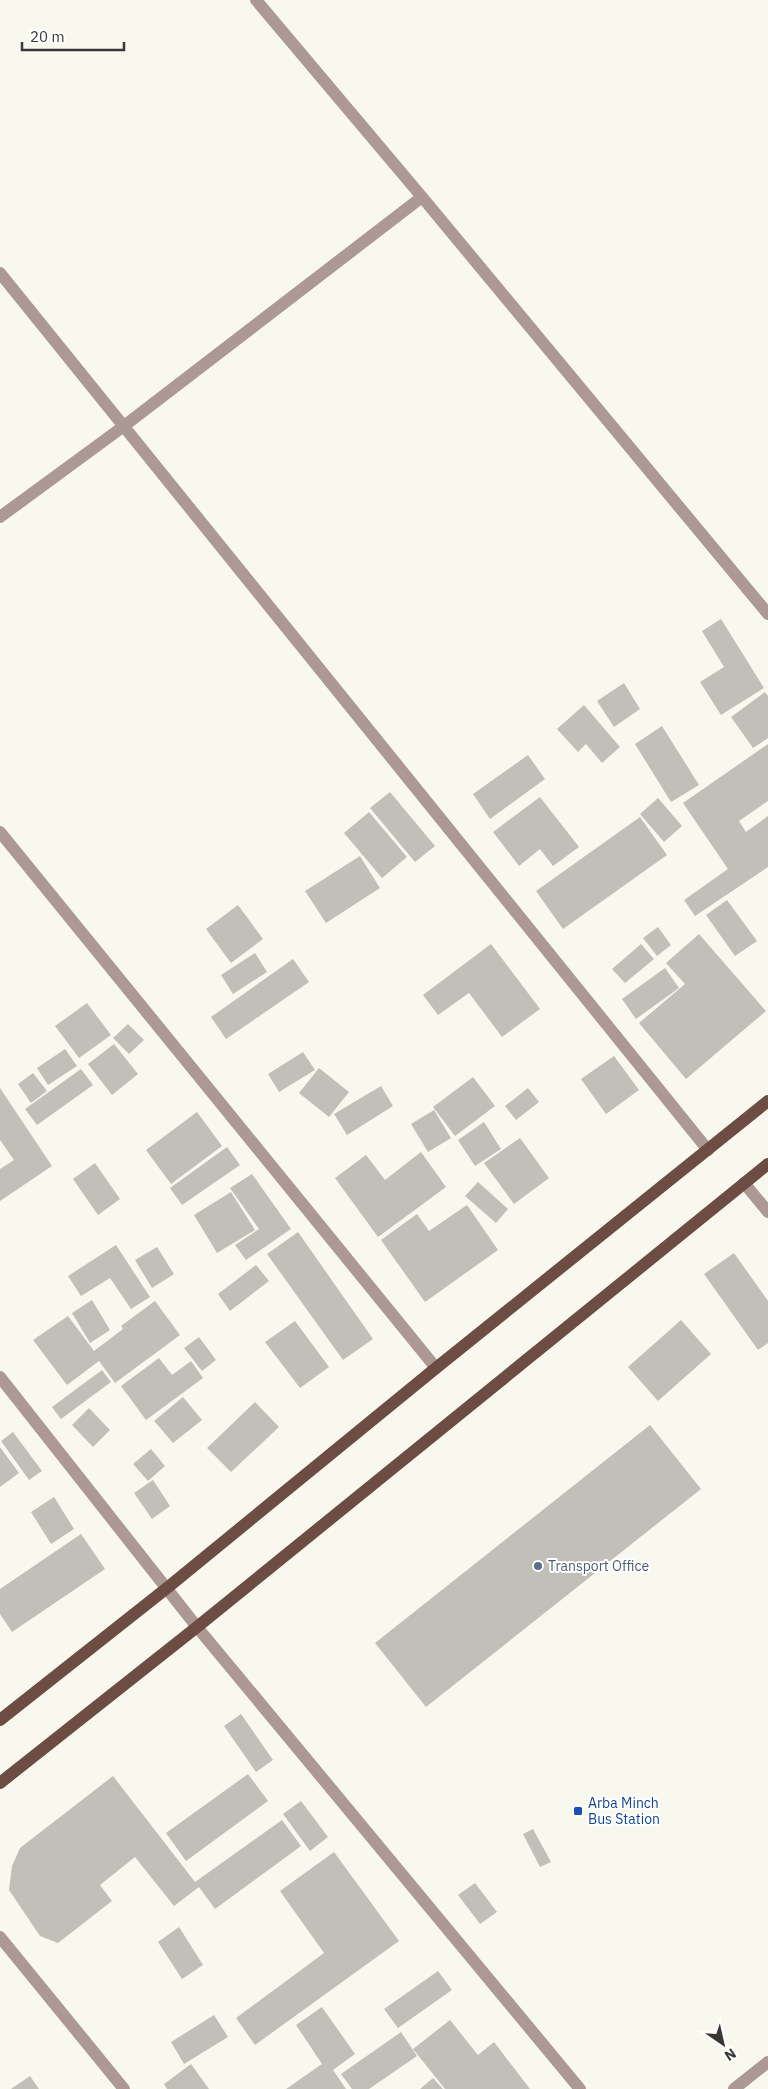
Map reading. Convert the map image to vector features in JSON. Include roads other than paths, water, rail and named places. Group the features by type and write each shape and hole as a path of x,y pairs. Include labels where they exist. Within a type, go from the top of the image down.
{"main road":[{"path":"0,1720 167,1588 436,1368 768,1101"},
{"path":"0,1783 197,1627 768,1164"}],"street":[{"path":"256,0 768,614"},
{"path":"0,517 124,426 422,197"},
{"path":"0,273 708,1150"},
{"path":"0,832 436,1368"},
{"path":"744,1183 768,1212"},
{"path":"0,1377 197,1627 580,2089"},
{"path":"0,1938 124,2089"},
{"path":"734,2089 768,2062"}],"place":[{"name":"Transport Office","path":"538,1566"},
{"name":"Arba Minch Bus Station","path":"578,1811"}]}
